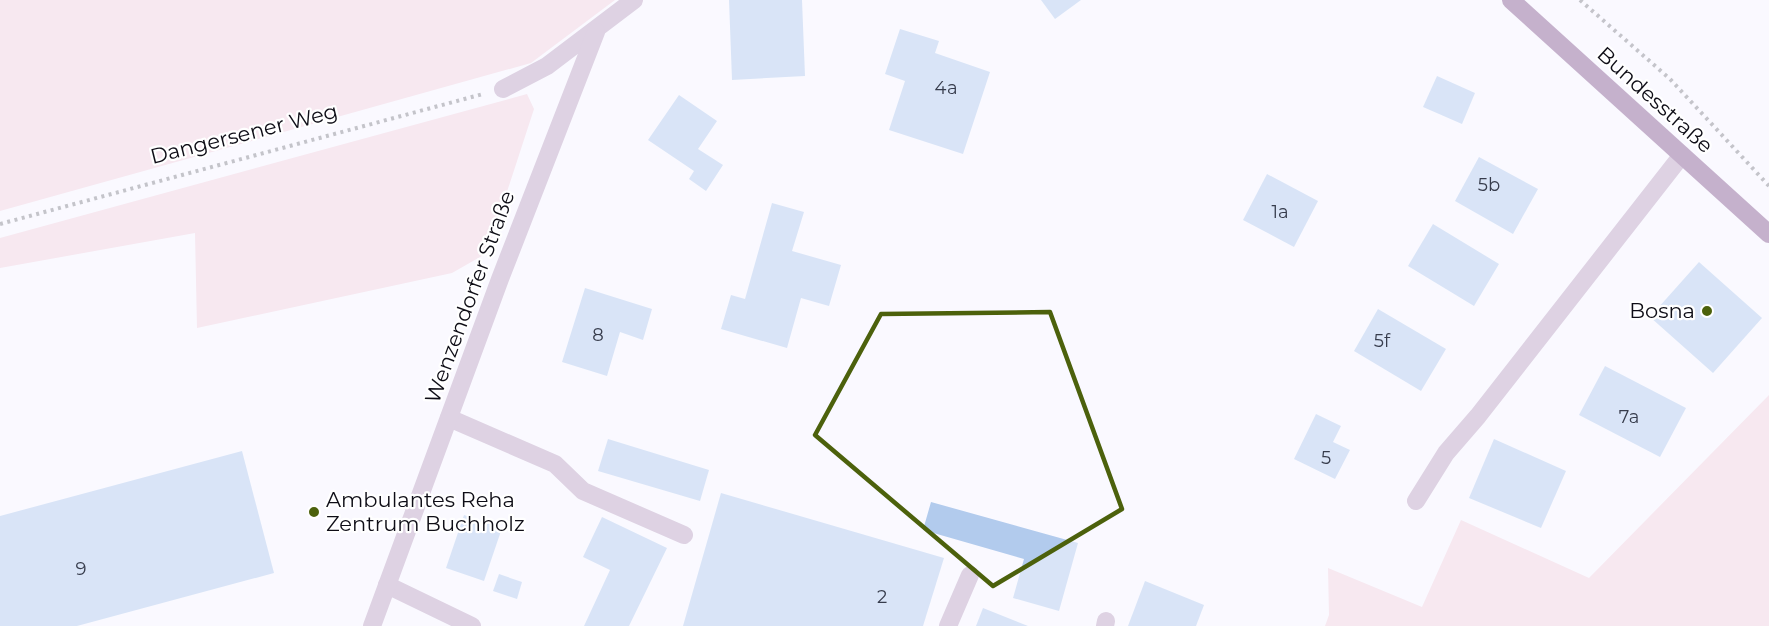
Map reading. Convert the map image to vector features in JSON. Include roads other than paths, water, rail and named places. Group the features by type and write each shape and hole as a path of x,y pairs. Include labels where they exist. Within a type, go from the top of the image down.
{"main road":[{"name":"Bundesstraße","path":"1511,0 1769,234"}],"street":[{"name":"Wenzendorfer Straße","path":"372,626 596,32 634,0"},
{"path":"496,91 547,66 596,32"},
{"path":"1416,501 1446,453 1478,416 1682,155"},
{"path":"449,418 555,464 583,491 684,536"},
{"path":"948,626 970,574"},
{"path":"387,585 472,626"}],"place":[{"name":"Bosna","path":"1707,311"},
{"name":"Ambulantes Reha Zentrum Buchholz","path":"314,512"}]}
